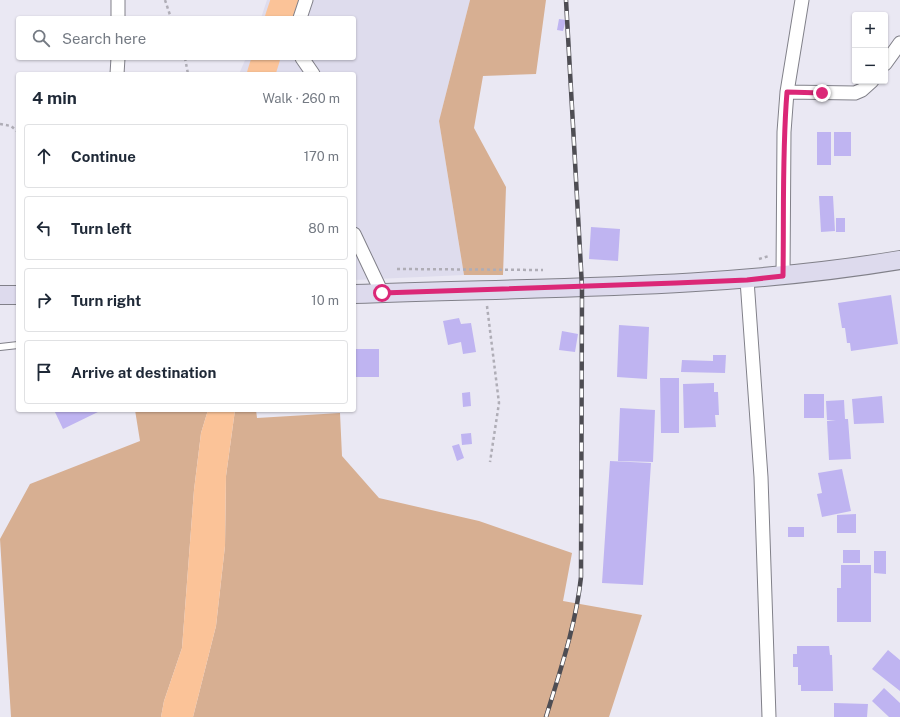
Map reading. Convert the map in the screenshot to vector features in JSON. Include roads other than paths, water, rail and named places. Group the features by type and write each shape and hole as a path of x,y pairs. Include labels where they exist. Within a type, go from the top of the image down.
{"main road":[{"path":"356,294 747,280 900,260"}],"street":[{"path":"118,0 118,16"},
{"path":"301,16 306,0"},
{"path":"783,276 782,184 784,132 787,92 802,0"},
{"path":"888,60 900,43"},
{"path":"117,72 118,60"},
{"path":"303,60 312,72"},
{"path":"787,92 855,93 862,90 869,84"},
{"path":"356,238 382,293"},
{"path":"747,280 761,477 768,717"}],"lane":[{"path":"0,347 16,345"}],"waterway":[{"path":"280,16 285,0"},
{"path":"262,72 265,60"}],"railway":[{"path":"546,717 571,630 579,595 581,577 582,287 566,0"}]}
